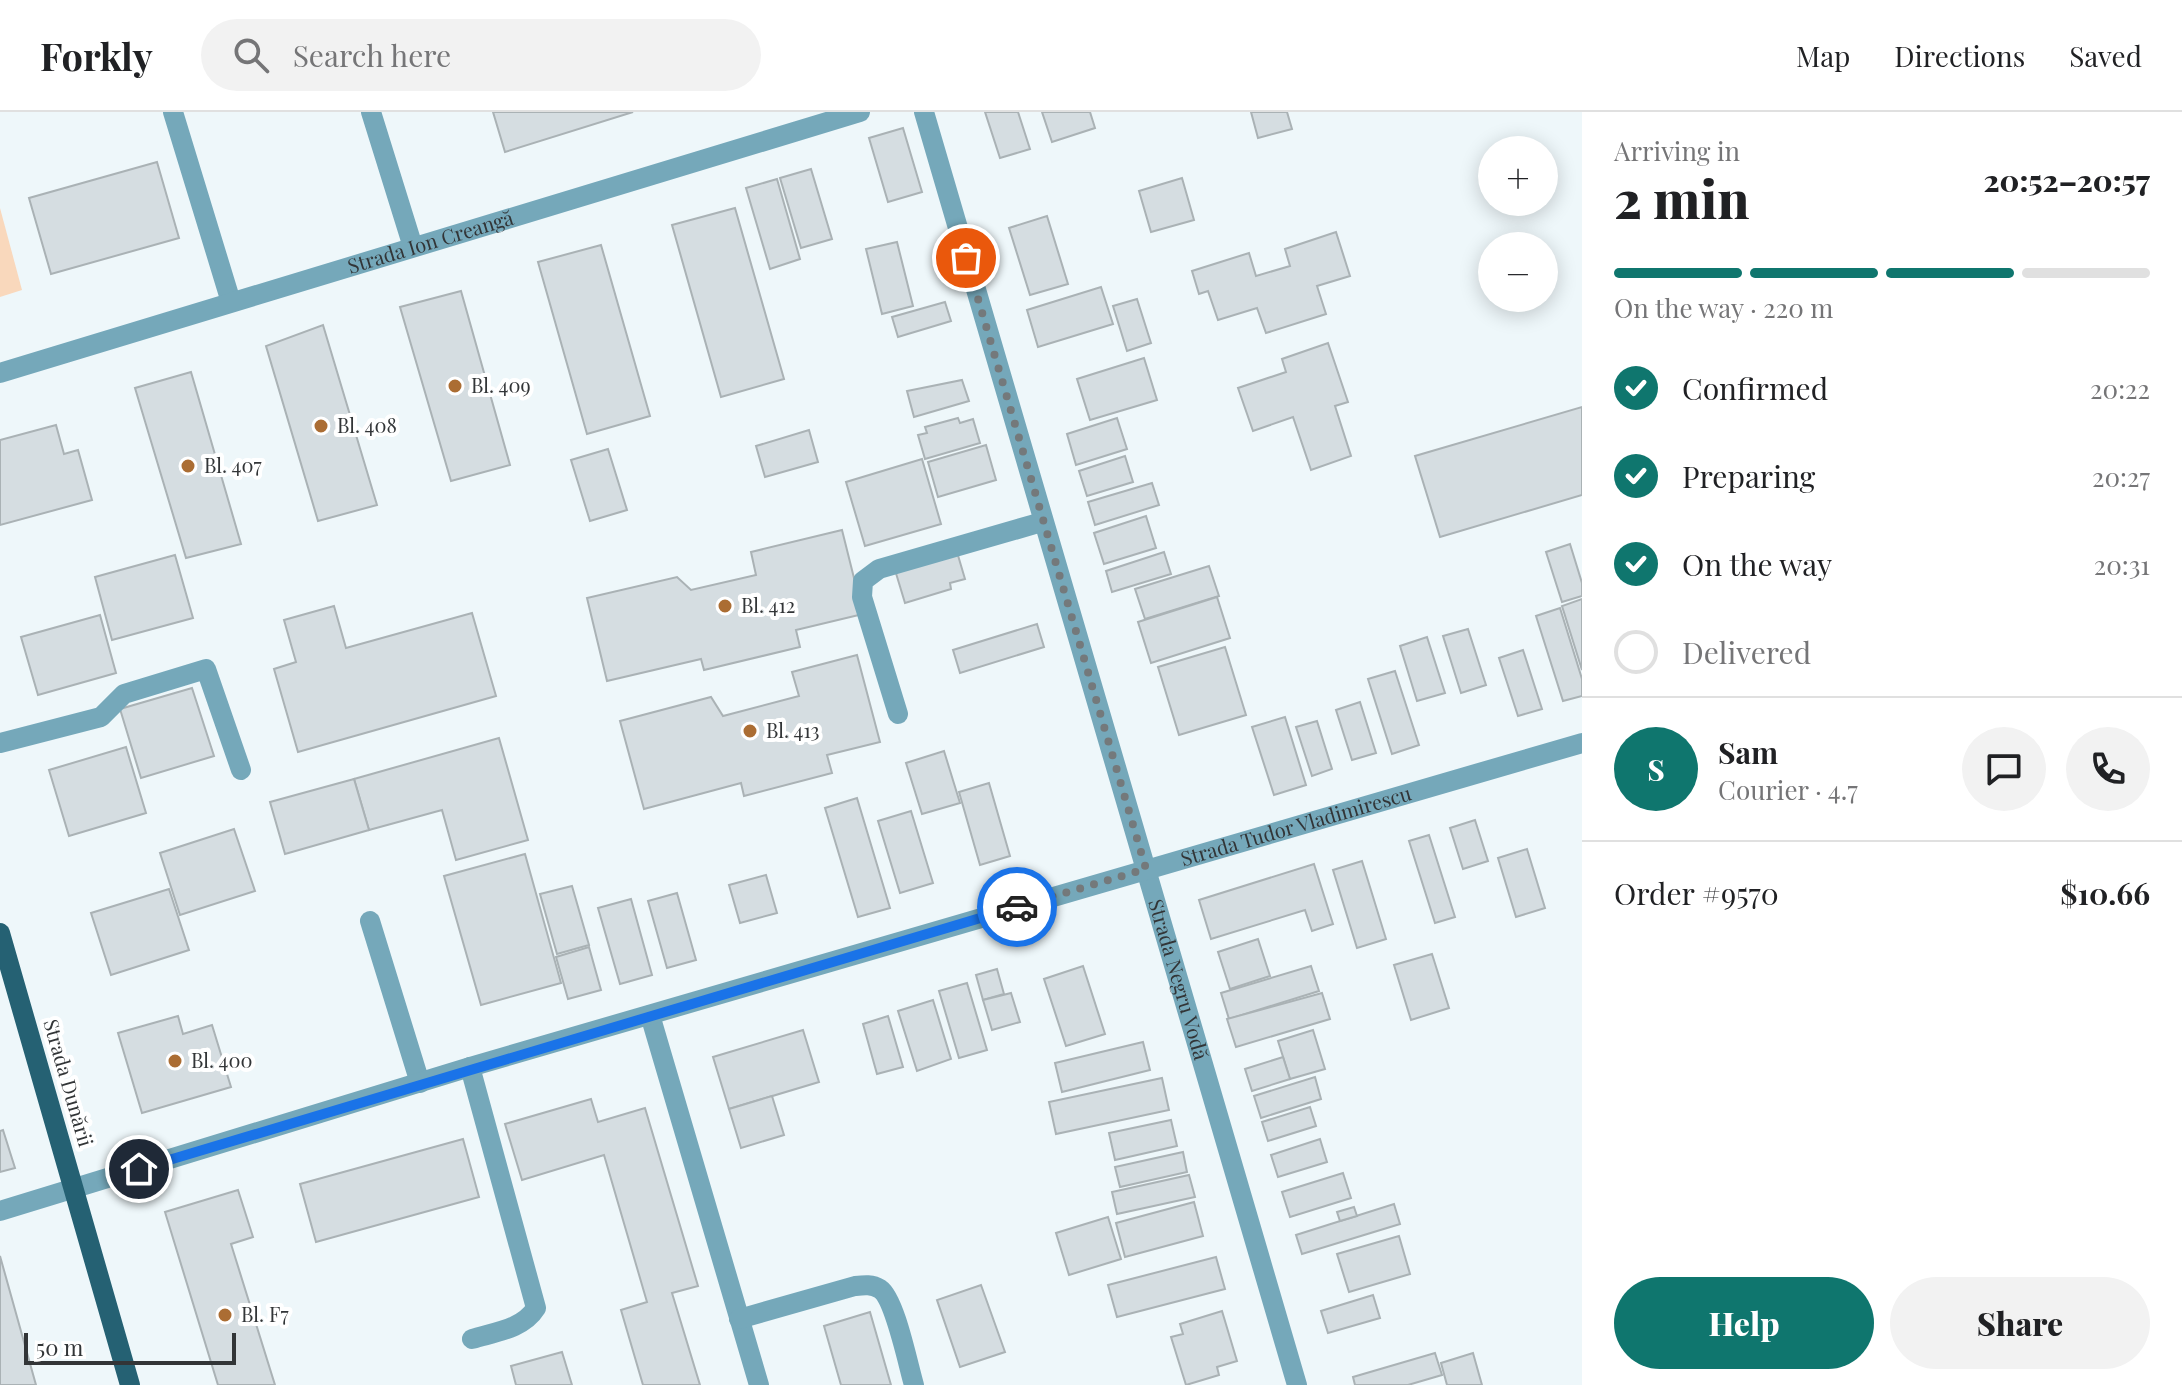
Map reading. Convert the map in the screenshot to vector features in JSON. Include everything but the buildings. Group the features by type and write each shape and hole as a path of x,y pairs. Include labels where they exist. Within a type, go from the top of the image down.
{"main road":[{"name":"Strada Dunării","path":"0,933 130,1385"}],"street":[{"path":"173,112 231,302"},
{"path":"371,112 413,247"},
{"name":"Strada Ion Creangă","path":"0,373 860,112"},
{"name":"Strada Negru Vodă","path":"924,112 1297,1385"},
{"path":"898,714 862,597 863,581 879,569 1042,522"},
{"path":"0,743 101,717 124,694 206,669 241,770"},
{"name":"Strada Tudor Vladimirescu","path":"0,1211 470,1067 1582,743"},
{"path":"370,921 420,1083"},
{"path":"650,1015 759,1385"},
{"path":"470,1067 536,1308 530,1318 518,1325 472,1339"},
{"path":"739,1319 855,1286 871,1285 883,1291 890,1304 914,1385"}],"shaded area":[{"path":"0,208 22,290 0,297"}],"way so far":[{"path":"966,258 1146,869 1017,907"}],"place":[{"name":"Bl. 409","path":"455,386"},
{"name":"Bl. 408","path":"321,426"},
{"name":"Bl. 407","path":"188,466"},
{"name":"Bl. 412","path":"725,606"},
{"name":"Bl. 413","path":"750,731"},
{"name":"Bl. 400","path":"175,1061"},
{"name":"Bl. F7","path":"225,1315"}],"route":[{"path":"139,1169 470,1067 1017,907"}]}
